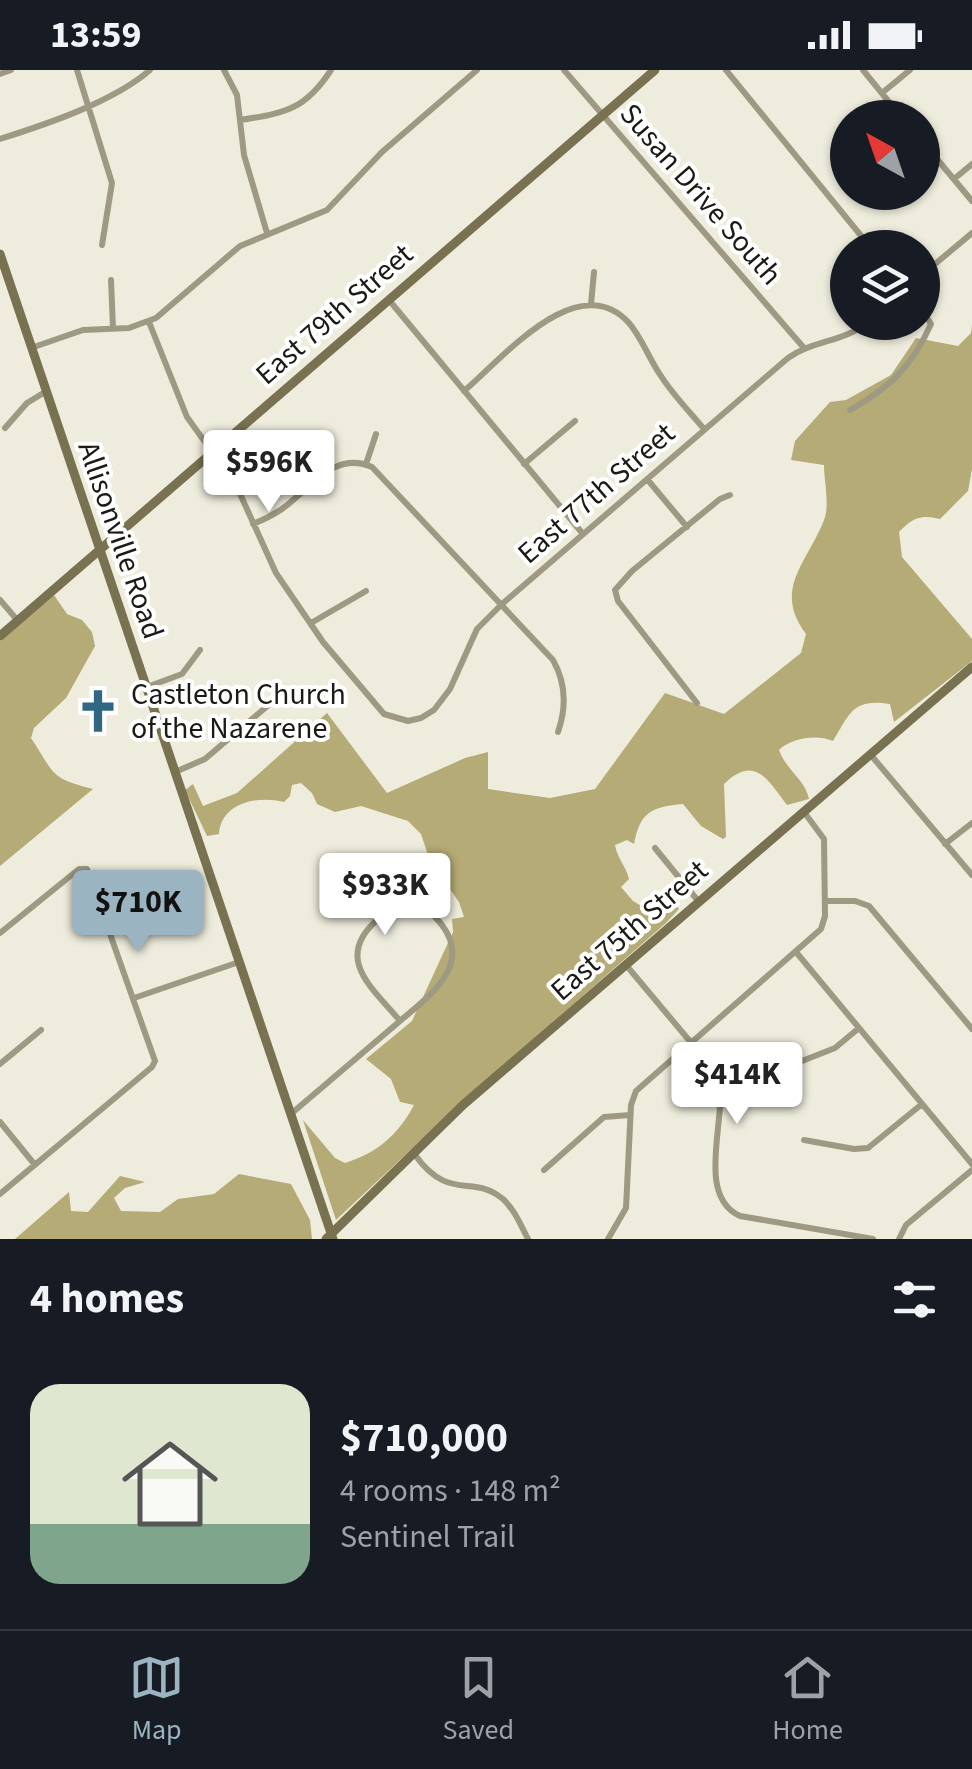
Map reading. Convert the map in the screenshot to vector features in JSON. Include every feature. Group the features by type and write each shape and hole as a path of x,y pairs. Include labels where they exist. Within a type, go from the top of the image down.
{"street":[{"path":"0,74 10,70"},
{"path":"77,70 112,183 102,244"},
{"path":"0,138 88,105 150,70"},
{"path":"224,70 237,95 247,168 268,233"},
{"path":"240,120 294,108 313,95 330,70"},
{"path":"30,348 83,330 129,328 149,322 236,249 327,210 373,161 477,70"},
{"name":"Susan Drive South","path":"564,70 804,348"},
{"name":"East 79th Street","path":"0,636 655,70"},
{"path":"726,70 856,230"},
{"path":"863,70 888,100"},
{"path":"882,92 910,70"},
{"path":"940,163 972,201"},
{"path":"954,179 972,164"},
{"path":"940,260 972,232"},
{"name":"Allisonville Road","path":"0,254 292,1113 330,1238"},
{"path":"592,304 594,272"},
{"path":"110,280 113,328"},
{"path":"388,300 582,534"},
{"path":"464,391 553,314 571,306 592,304 611,310 629,323 662,378 704,429"},
{"path":"149,322 185,412 236,485 276,573 310,622 366,591"},
{"name":"East 77th Street","path":"310,622 377,709 388,717 408,721 421,718 434,710 450,689 472,635 502,604 788,358 804,348 831,340"},
{"path":"850,410 879,393 910,364 923,340"},
{"path":"6,428 26,402 45,392"},
{"path":"524,464 575,422"},
{"path":"366,464 376,434"},
{"path":"254,524 283,508 335,466 350,462 366,464 380,473 549,655 558,670 565,697 558,732"},
{"path":"646,479 687,527"},
{"path":"697,703 615,596 615,590 632,572 730,495"},
{"path":"0,600 18,621"},
{"path":"146,687 182,674 200,650"},
{"name":"East 75th Street","path":"330,1238 456,1112 972,666"},
{"path":"175,773 205,760 278,697"},
{"path":"870,754 972,876"},
{"path":"608,1239 626,1208 630,1115 636,1090 821,929 825,901 824,839 804,812"},
{"path":"945,844 972,823"},
{"path":"656,848 700,903"},
{"path":"0,933 79,868 85,868 90,873 154,1062 0,1194"},
{"path":"292,1113 400,1021 441,985 452,959 450,943 442,926 424,906 409,901 394,906 368,929 357,953 361,972 400,1021"},
{"path":"825,901 854,901 869,906 972,1029"},
{"path":"796,952 972,1167 906,1225 900,1239"},
{"path":"134,998 239,962"},
{"path":"626,965 720,1080 716,1183 721,1202 740,1216 873,1239"},
{"path":"802,1062 835,1048 859,1028"},
{"path":"0,1064 41,1030"},
{"path":"804,1140 868,1148 922,1104"},
{"path":"544,1170 604,1118 630,1115"},
{"path":"0,1122 35,1165"},
{"path":"415,1155 438,1179 493,1192 516,1215 528,1239"},
{"path":"798,1239 801,1226"}],"shaded area":[{"path":"972,325 972,469 968,491 940,519 917,518 899,532 902,557 972,639 972,661 894,722 890,704 868,703 849,715 833,741 804,738 779,750 809,799 787,805 767,779 744,771 724,784 723,839 701,826 683,804 649,813 634,844 627,840 615,845 629,879 621,887 633,901 650,911 677,906 679,909 467,1097 336,1220 303,1120 335,1158 345,1163 386,1142 401,1125 414,1105 400,1102 391,1079 366,1059 412,1021 453,932 452,919 464,917 459,902 430,861 421,834 408,821 361,806 335,812 317,804 301,783 292,785 284,802 252,801 233,808 221,823 219,834 207,836 185,790 193,784 203,806 237,793 327,713 387,793 465,758 488,752 488,789 550,798 595,789 665,693 724,714 801,653 806,634 796,618 793,589 827,507 824,465 791,460 795,441 830,402 846,400 891,375 915,340 958,346 971,333"},
{"path":"54,595 67,614 82,620 92,632 95,646 66,698 34,728 31,738 60,778 93,789 0,866 0,641"},
{"path":"239,1174 291,1184 310,1220 312,1239 15,1239 69,1192 71,1211 88,1212 120,1176 145,1182 125,1188 114,1198 121,1211 160,1212 178,1199 214,1194"}],"place":[{"name":"Castleton Church of the Nazarene","path":"98,711"}]}
